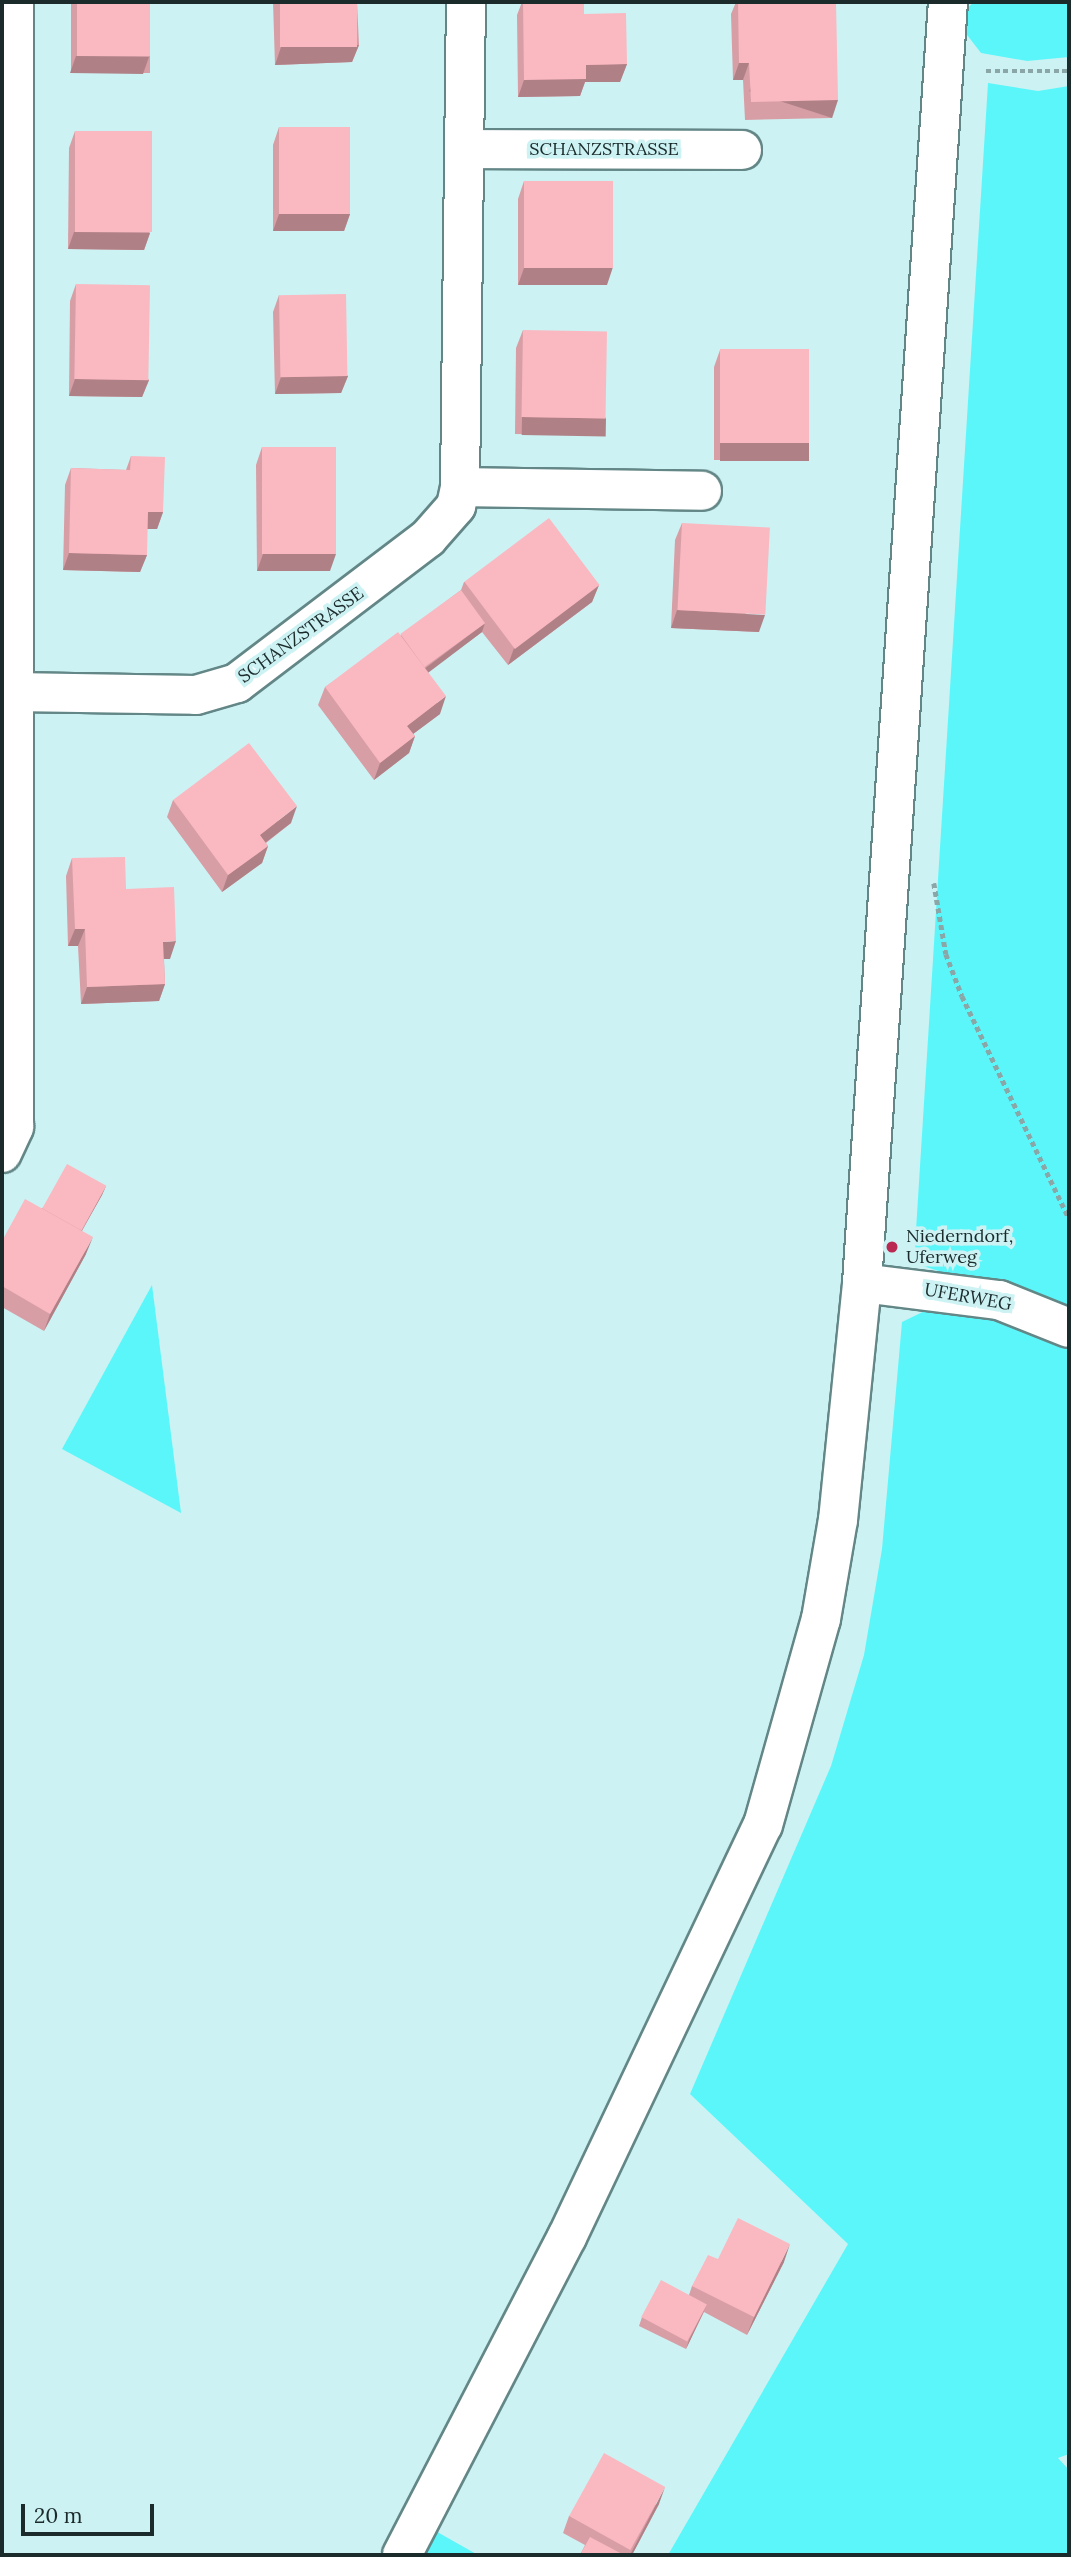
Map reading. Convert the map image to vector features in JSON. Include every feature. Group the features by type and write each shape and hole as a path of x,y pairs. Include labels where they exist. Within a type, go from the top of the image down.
{"street":[{"path":"2,1153 14,1127 13,692 8,572 6,208 15,2"},
{"name":"SCHANZSTRASSE","path":"13,692 176,696 237,683 428,538 456,506 460,487 466,2"},
{"path":"402,2555 568,2237 763,1825 797,1720 823,1607 862,1283 948,2"},
{"name":"SCHANZSTRASSE","path":"466,149 742,150"},
{"path":"460,487 702,491"},
{"name":"UFERWEG","path":"862,1283 999,1300 1069,1328"}],"path":[{"path":"944,68 1069,71"},
{"path":"988,85 989,71"},
{"path":"935,872 946,954 962,996 1069,1218"}],"shaded area":[{"path":"974,2 1069,2 1069,57 1027,61 981,53 964,31 964,11"},
{"path":"988,83 1038,91 1069,86 1069,1313 923,1266 915,1246"},
{"path":"152,1285 181,1513 62,1449"},
{"path":"939,1304 986,1309 1069,1343 1069,2454 1058,2458 1069,2470 1069,2555 668,2555 848,2244 690,2094 831,1766 864,1655 882,1549 902,1322"},
{"path":"432,2529 478,2555 419,2555"}],"building":[{"path":"77,2 150,2 150,56 77,56"},
{"path":"280,2 357,2 357,47 280,47"},
{"path":"523,2 584,2 584,14 626,13 627,64 586,65 586,79 524,80"},
{"path":"738,2 836,2 838,100 751,102 749,63 739,63"},
{"path":"279,127 350,127 350,214 279,214"},
{"path":"75,131 152,131 152,232 75,232"},
{"path":"524,181 613,181 613,268 524,268"},
{"path":"76,284 150,285 148,380 74,379"},
{"path":"346,294 347,376 280,377 279,295"},
{"path":"523,330 607,331 605,418 521,417"},
{"path":"720,349 809,349 809,443 720,443"},
{"path":"262,447 336,447 336,554 262,554"},
{"path":"131,456 165,457 163,512 148,512 147,555 69,553 71,468 130,470"},
{"path":"549,518 600,585 515,649 464,582"},
{"path":"682,523 770,528 765,614 677,610"},
{"path":"461,590 485,623 424,667 400,634"},
{"path":"398,632 446,696 407,726 415,736 380,763 325,687"},
{"path":"249,743 297,806 260,835 268,846 228,875 173,800"},
{"path":"125,857 126,889 174,887 176,941 163,942 165,984 87,987 85,929 75,929 72,858"},
{"path":"67,1164 106,1186 82,1230 42,1209"},
{"path":"25,1199 93,1237 50,1314 2,1286 2,1241"},
{"path":"738,2218 790,2244 754,2317 692,2286 708,2255 718,2259"},
{"path":"661,2280 707,2304 687,2341 641,2317"},
{"path":"604,2453 665,2487 630,2550 569,2516"},
{"path":"590,2537 624,2555 580,2555"}],"place":[{"name":"Niederndorf, Uferweg","path":"892,1247"}]}
